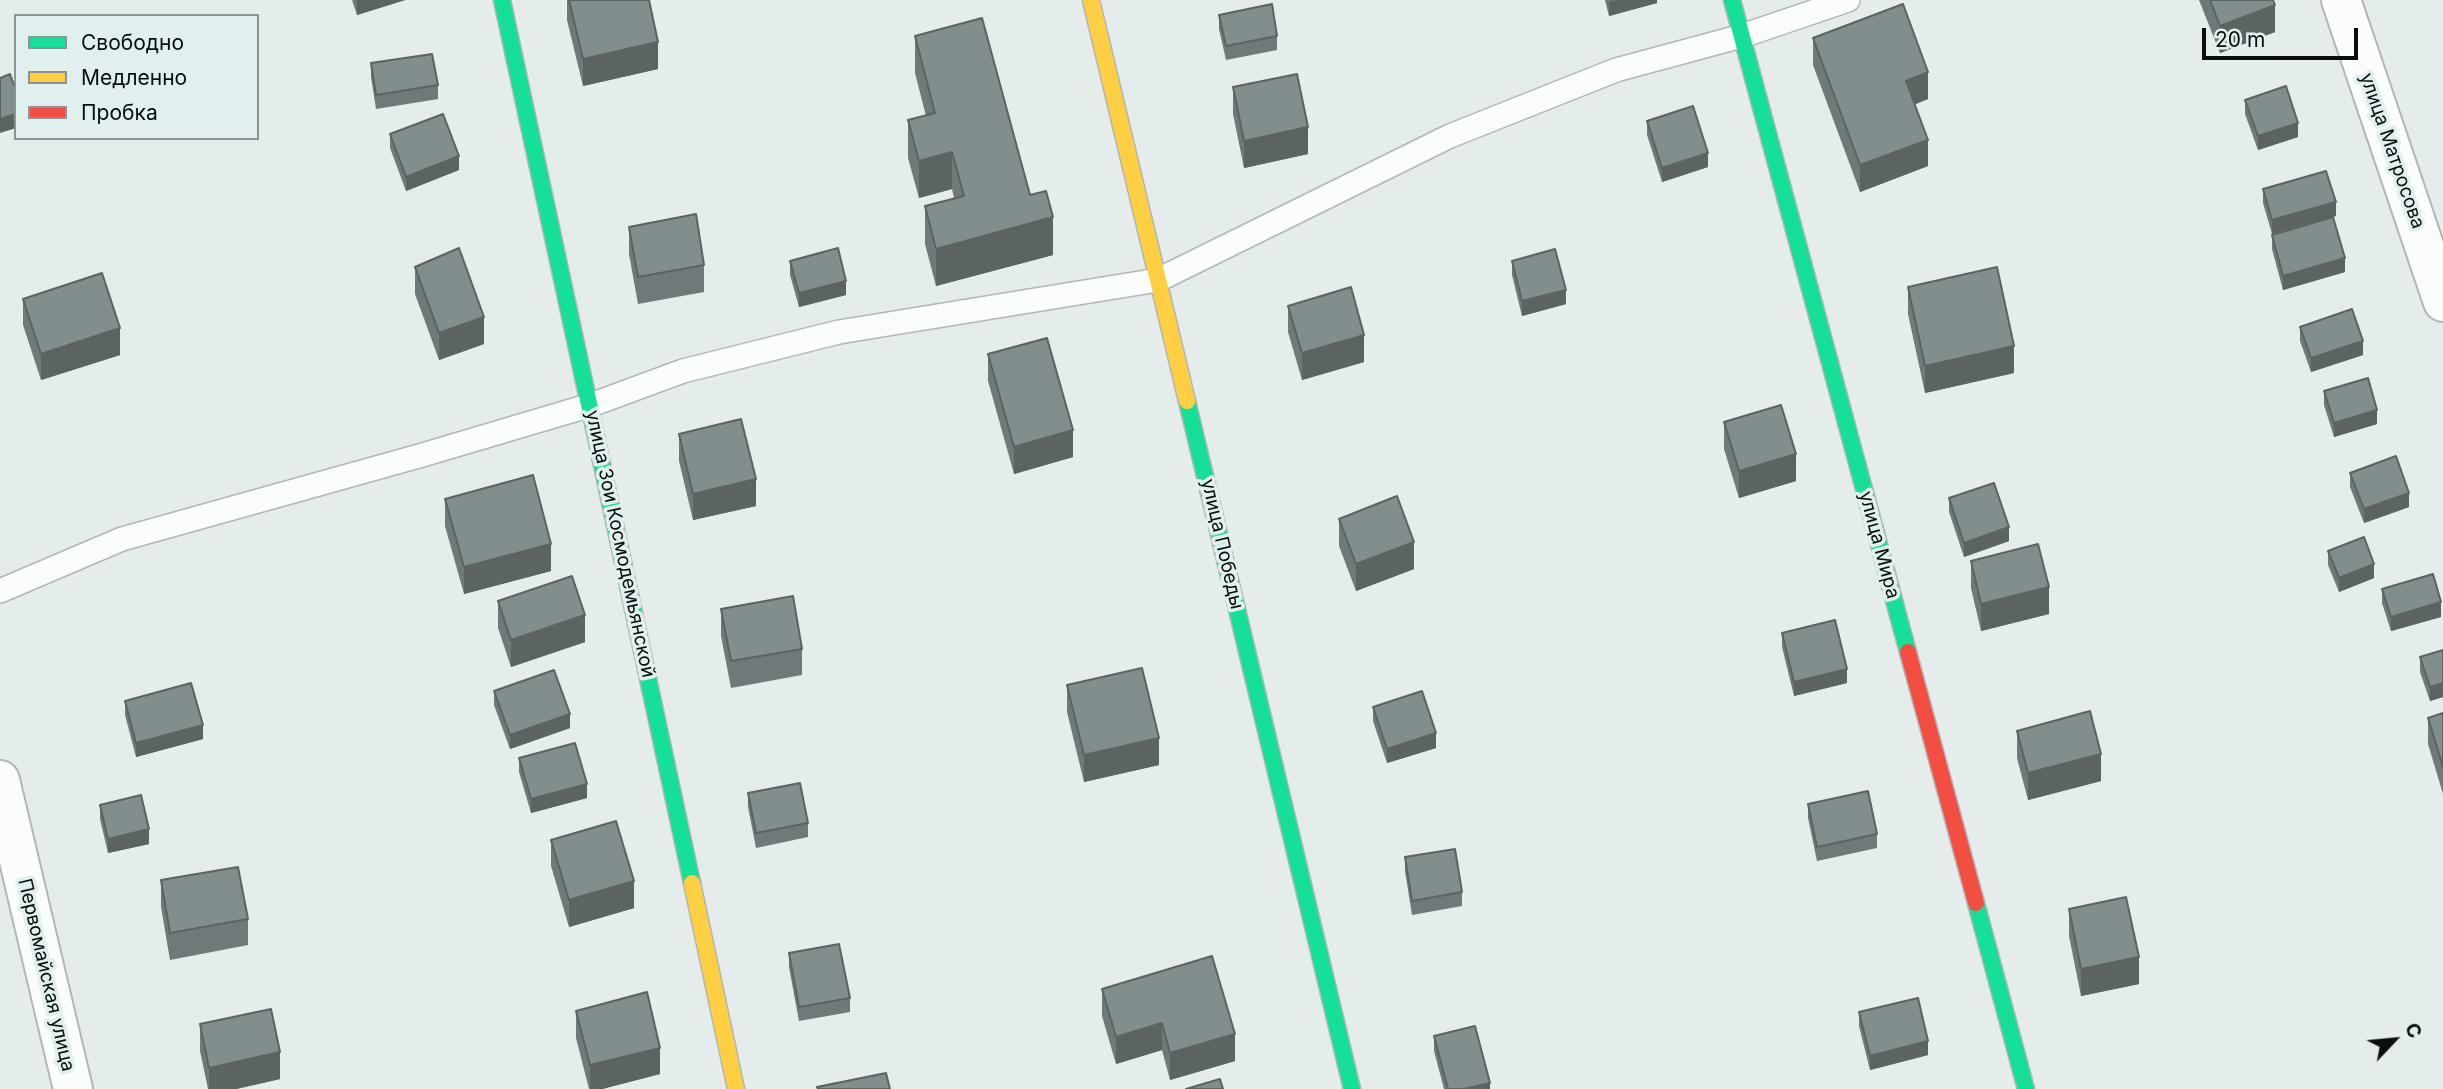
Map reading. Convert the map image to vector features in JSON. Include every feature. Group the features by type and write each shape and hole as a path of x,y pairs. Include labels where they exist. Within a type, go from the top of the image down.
{"street":[{"name":"улица Зои Космодемьянской","path":"502,0 736,1089"},
{"name":"улица Победы","path":"1091,0 1352,1089"},
{"name":"улица Мира","path":"1732,0 2026,1089"},
{"name":"улица Матросова","path":"2341,0 2443,302"},
{"name":"Первомайская улица","path":"0,780 73,1089"}],"lane":[{"path":"0,591 122,539 591,405 682,371 839,332 1158,280 1450,136 1616,70 1742,36 1848,0"}],"building":[{"path":"569,0 649,0 658,42 583,59"},
{"path":"2210,0 2273,0 2275,5 2220,26"},
{"path":"1272,4 1277,36 1226,46 1219,15"},
{"path":"1903,4 1928,72 1906,81 1928,140 1860,165 1813,38"},
{"path":"982,18 1030,195 1046,191 1053,217 936,249 925,206 964,196 952,152 919,161 908,120 935,113 915,36"},
{"path":"432,54 438,85 376,95 371,63"},
{"path":"10,74 14,85 14,115 0,119 0,78"},
{"path":"1297,74 1308,127 1244,141 1233,87"},
{"path":"2286,86 2298,123 2258,136 2245,100"},
{"path":"1693,106 1708,153 1662,168 1647,121"},
{"path":"443,114 459,156 406,177 390,134"},
{"path":"2326,171 2336,202 2272,220 2263,189"},
{"path":"696,214 704,265 638,277 629,227"},
{"path":"2333,217 2345,258 2283,276 2272,235"},
{"path":"459,248 484,317 439,333 415,267"},
{"path":"838,248 846,281 799,293 790,261"},
{"path":"1555,249 1566,290 1522,301 1512,261"},
{"path":"1997,267 2014,346 1925,366 1908,287"},
{"path":"102,273 120,328 41,354 23,299"},
{"path":"1351,287 1364,335 1302,353 1288,306"},
{"path":"2352,309 2363,341 2311,358 2300,327"},
{"path":"1047,338 1073,430 1014,447 988,354"},
{"path":"2368,378 2377,410 2334,423 2324,391"},
{"path":"1781,405 1796,454 1739,471 1724,422"},
{"path":"741,419 756,479 693,494 679,434"},
{"path":"2396,456 2409,493 2364,509 2350,473"},
{"path":"533,475 551,544 464,567 445,499"},
{"path":"1994,483 2009,527 1964,543 1949,498"},
{"path":"1397,496 1414,542 1356,564 1339,519"},
{"path":"2364,537 2374,564 2339,578 2328,551"},
{"path":"2038,544 2049,587 1981,604 1971,561"},
{"path":"2433,574 2441,602 2391,617 2382,589"},
{"path":"572,576 585,615 511,640 498,601"},
{"path":"793,596 802,649 731,661 721,609"},
{"path":"1835,620 1847,669 1794,682 1782,633"},
{"path":"2443,650 2443,683 2430,687 2420,657"},
{"path":"1142,668 1159,738 1084,755 1067,685"},
{"path":"554,670 570,714 510,735 494,691"},
{"path":"191,683 203,725 136,743 125,701"},
{"path":"1422,691 1436,733 1387,749 1373,707"},
{"path":"2090,711 2101,754 2028,773 2017,731"},
{"path":"2443,713 2443,767 2428,718"},
{"path":"575,743 587,784 531,799 519,758"},
{"path":"800,783 808,823 756,833 748,793"},
{"path":"1868,791 1877,834 1817,847 1808,804"},
{"path":"141,795 149,829 108,839 100,805"},
{"path":"616,821 634,881 569,900 551,840"},
{"path":"1455,849 1462,892 1412,901 1405,857"},
{"path":"238,867 248,919 170,933 161,880"},
{"path":"2126,897 2139,957 2081,969 2069,909"},
{"path":"839,944 850,998 799,1007 789,953"},
{"path":"1212,956 1235,1034 1170,1053 1162,1023 1116,1037 1102,989"},
{"path":"647,992 660,1048 590,1065 576,1011"},
{"path":"1918,998 1928,1041 1870,1056 1859,1012"},
{"path":"271,1009 280,1052 209,1068 200,1024"},
{"path":"1475,1026 1490,1083 1464,1089 1448,1089 1434,1036"},
{"path":"886,1073 890,1089 817,1087"},
{"path":"1220,1079 1223,1089 1186,1089"}],"traffic: fast":[{"path":"502,0 692,883"},
{"path":"1732,0 1908,652"},
{"path":"1187,401 1352,1089"},
{"path":"1976,903 2026,1089"}],"traffic: slow":[{"path":"1091,0 1187,401"},
{"path":"692,883 736,1089"}],"traffic: jam":[{"path":"1908,652 1976,903"}]}
